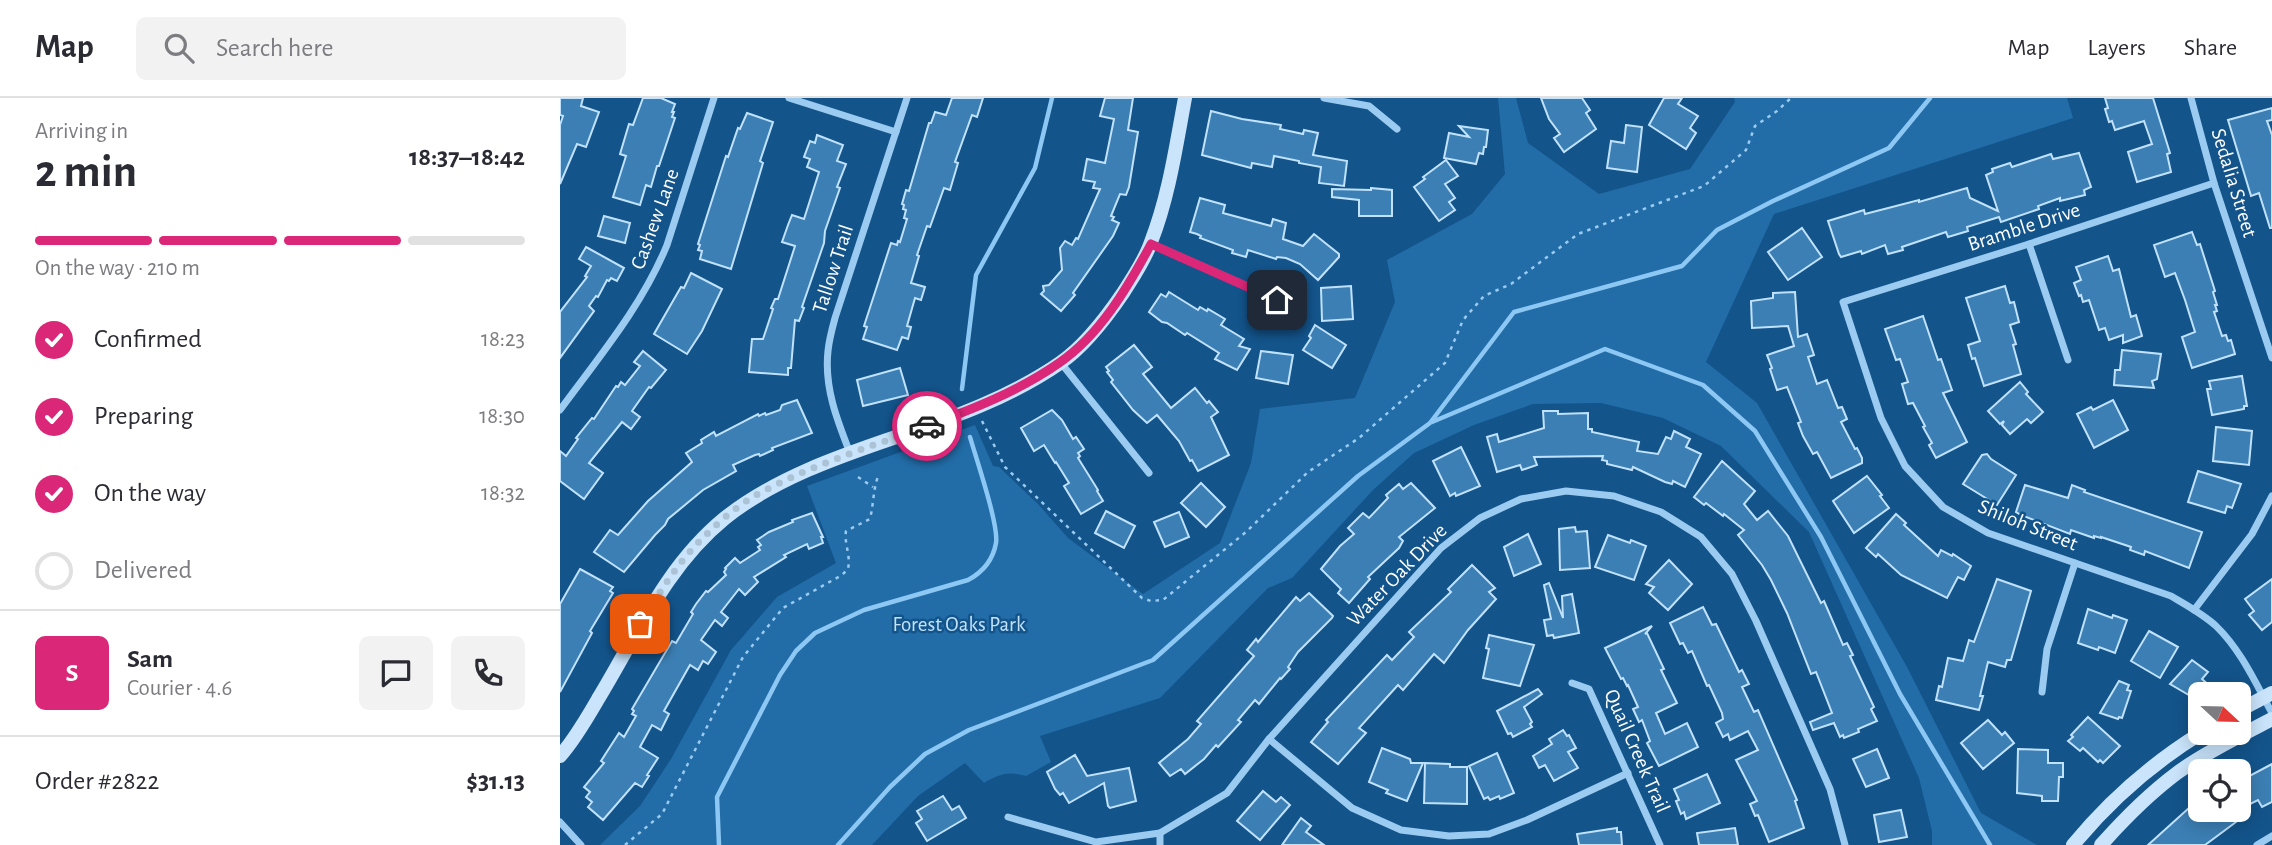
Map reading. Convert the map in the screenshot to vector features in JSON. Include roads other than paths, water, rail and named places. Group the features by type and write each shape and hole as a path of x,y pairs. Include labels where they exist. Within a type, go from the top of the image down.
{"street":[{"name":"Cashew Lane","path":"560,410 631,314 658,268 714,98"},
{"path":"789,98 896,132"},
{"name":"Tallow Trail","path":"850,453 829,389 827,352 835,318 907,98"},
{"path":"560,755 586,720 640,624 669,579 695,546 724,519 756,495 850,453 1010,392 1061,362 1087,337 1112,309 1151,244 1164,201 1185,98"},
{"path":"1324,98 1369,106 1397,129"},
{"name":"Sedalia Street","path":"2191,98 2214,183 2272,358"},
{"name":"Bramble Drive","path":"1843,302 2214,183"},
{"path":"1151,244 1277,300"},
{"path":"2029,244 2068,360"},
{"name":"Shiloh Street","path":"1843,302 1881,418 1905,466 1943,507 1988,533 2171,596 2194,610 2216,626 2236,648 2267,695 2272,713"},
{"path":"1061,362 1149,473"},
{"name":"Water Oak Drive","path":"1008,817 1097,842 1160,833 1227,793 1269,739 1441,548 1480,518 1521,499 1566,491 1614,496 1661,512 1701,537 1732,574 1756,621 1830,789 1846,845"},
{"path":"2194,610 2252,534 2272,496"},
{"path":"2042,692 2047,649 2075,563"},
{"name":"Quail Creek Trail","path":"1572,683 1589,689 1660,845"},
{"path":"2251,704 2267,695"},
{"path":"2101,845 2141,803 2177,774 2200,758 2272,719"},
{"path":"1269,739 1352,807 1401,830 1449,836 1489,834 1527,820 1628,773"},
{"path":"2073,845 2099,814 2134,780 2188,741"},
{"path":"560,822 581,845"},
{"path":"1160,833 1160,845"},
{"path":"2257,845 2272,836"}],"lane":[{"path":"918,429 922,449"}],"waterway":[{"path":"962,389 976,275 1035,168 1052,98"},
{"path":"838,845 890,787 925,754 969,730 1153,660 1358,476 1430,423 1514,312 1682,266 1717,230 1889,148 1930,98"},
{"path":"1432,422 1605,349 1703,385 1755,431 1821,537 1900,694 1990,845"},
{"path":"719,845 717,797 780,675 796,651 815,633 864,610 968,580 990,560 995,549 996,534 970,437"}],"park label":[{"name":"Forest Oaks Park","path":"959,624"}]}
